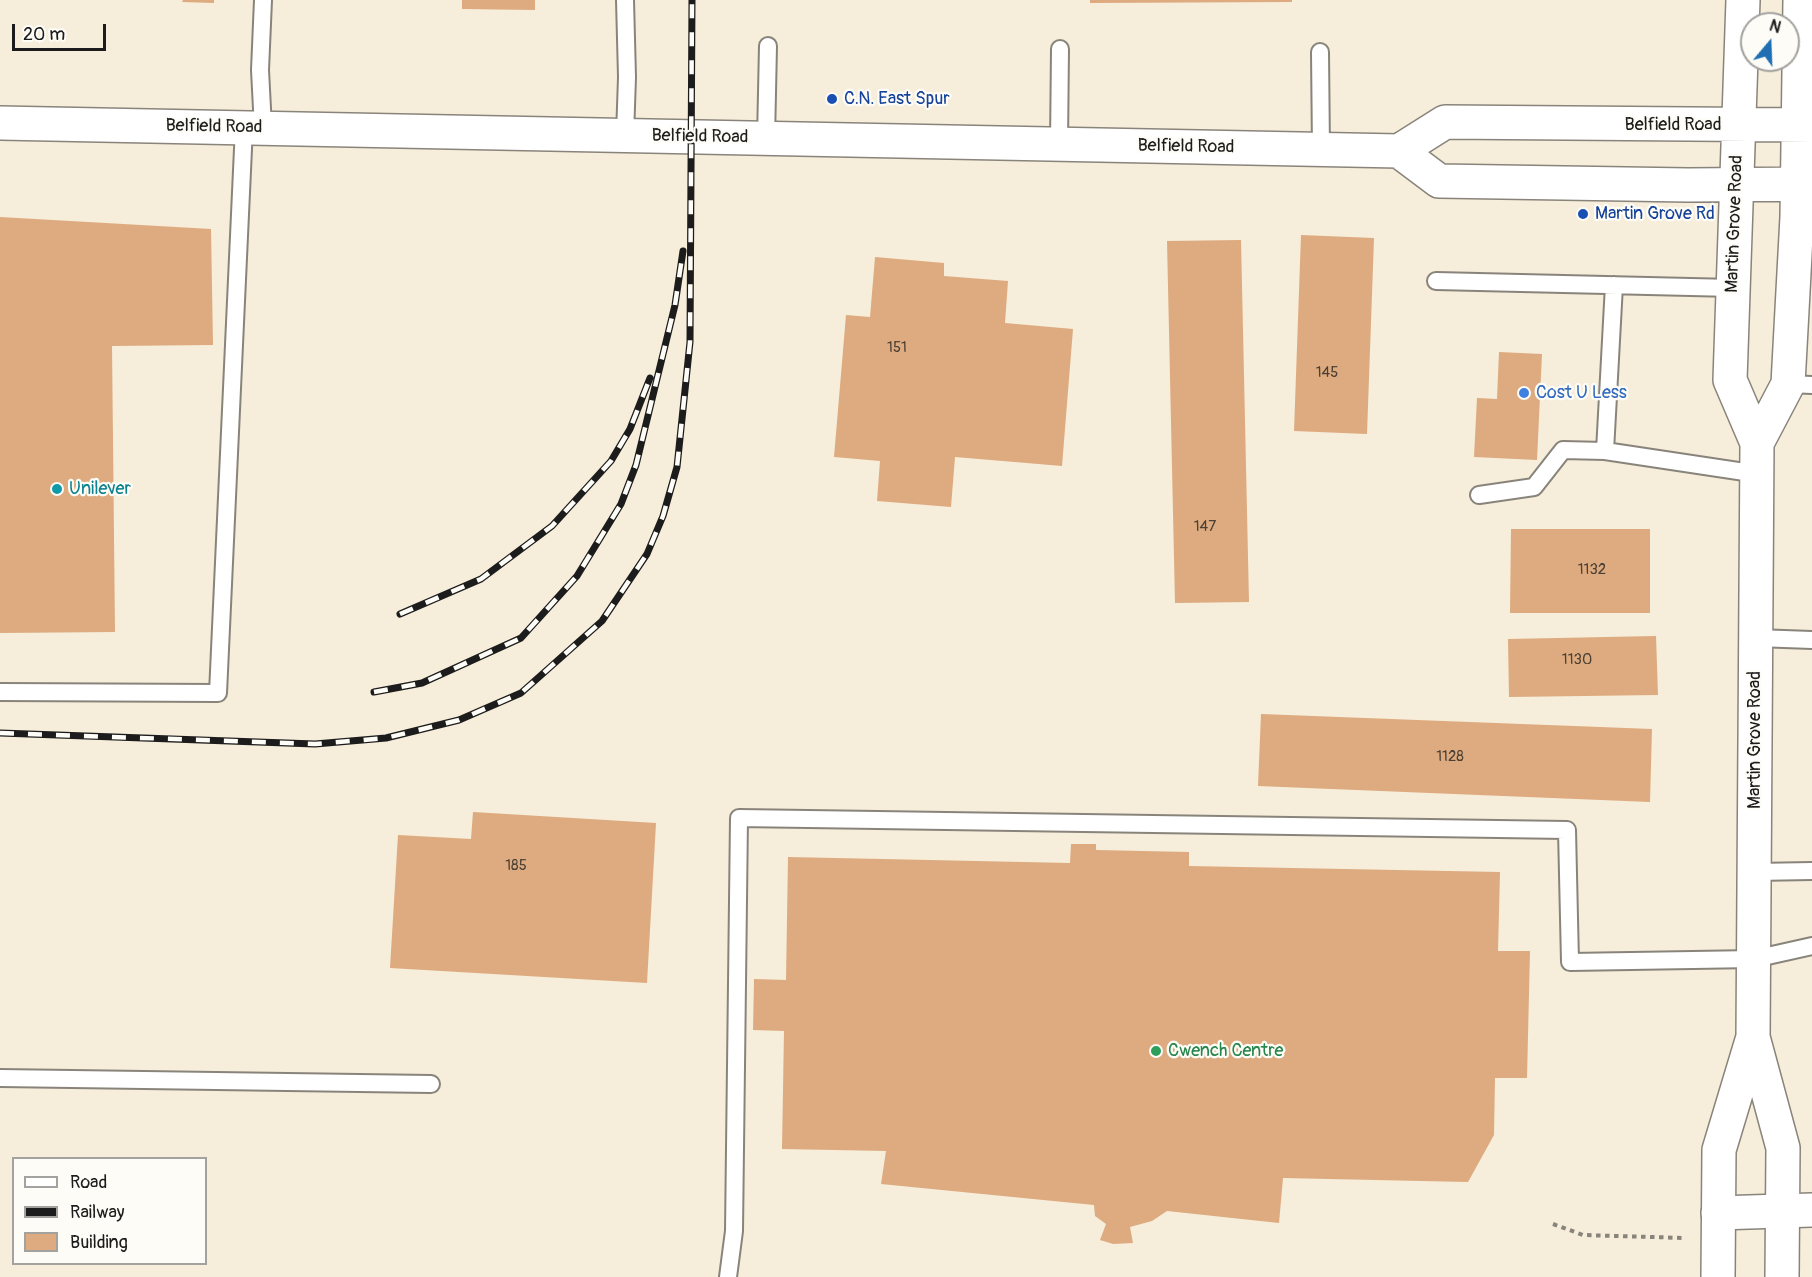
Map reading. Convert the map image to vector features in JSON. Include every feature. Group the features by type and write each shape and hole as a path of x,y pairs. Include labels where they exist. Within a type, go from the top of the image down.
{"main road":[{"name":"Martin Grove Road","path":"1743,0 1730,380 1758,459 1753,1037 1797,1210 1782,1277"},
{"name":"Martin Grove Road","path":"1758,459 1800,384 1805,125 1800,0"},
{"name":"Belfield Road","path":"0,123 1399,152 1445,122 1805,125"},
{"path":"1399,152 1439,181 1805,184"},
{"name":"Martin Grove Road","path":"1718,1277 1719,1150 1753,1037"},
{"path":"1718,1213 1797,1210"}],"lane":[{"path":"0,692 218,693 263,0"},
{"path":"625,0 627,77 625,135"},
{"path":"766,139 768,46"},
{"path":"1059,49 1059,144"},
{"path":"1320,52 1321,150"},
{"path":"1436,281 1733,288"},
{"path":"1605,451 1614,285"},
{"path":"1479,495 1534,487 1563,450 1758,459"},
{"path":"1756,638 1812,640"},
{"path":"728,1277 734,1231 739,818 1567,830 1570,962 1754,959 1812,946"},
{"path":"1755,872 1812,871"},
{"path":"0,1078 431,1084"}],"path":[{"path":"1553,1224 1583,1235 1692,1238"}],"building":[{"path":"183,0 214,0 214,3 182,2"},
{"path":"462,0 535,0 535,10 462,9"},
{"path":"1090,0 1292,0 1292,2 1090,3"},
{"name":"Unilever","path":"0,217 211,229 213,345 112,346 115,632 0,633"},
{"path":"1301,235 1374,238 1367,434 1294,431"},
{"path":"1241,240 1249,602 1175,603 1167,241"},
{"path":"875,257 944,263 944,276 1008,281 1005,323 1073,329 1062,466 955,457 951,507 877,501 880,461 834,457 846,315 870,317"},
{"path":"1499,352 1542,354 1537,460 1474,457 1477,398 1497,399"},
{"path":"1511,529 1650,529 1650,613 1510,613"},
{"path":"1656,636 1658,695 1509,697 1508,639"},
{"path":"1261,714 1652,729 1650,802 1258,786"},
{"path":"473,812 656,823 647,983 390,968 398,835 471,839"},
{"name":"Cwench Centre","path":"1071,844 1096,844 1096,850 1189,852 1189,866 1500,872 1498,951 1530,951 1527,1078 1495,1078 1494,1135 1468,1182 1283,1178 1279,1223 1167,1211 1152,1221 1130,1227 1133,1243 1113,1244 1100,1240 1106,1224 1095,1216 1094,1205 881,1184 886,1151 782,1149 784,1031 753,1030 754,979 786,980 788,857 1070,863"}],"railway":[{"path":"0,733 315,744 386,738 459,720 521,693 602,621 647,554 663,516 677,467 690,342 692,0"},
{"path":"374,692 422,683 521,638 577,576 621,504 636,465 675,305 683,251"},
{"path":"400,614 481,579 552,526 611,461 630,429 650,378"}],"place":[{"name":"C.N. East Spur","path":"832,99"},
{"name":"Martin Grove Rd","path":"1583,214"},
{"name":"Cost U Less","path":"1524,393"},
{"name":"Unilever","path":"57,489"},
{"name":"Cwench Centre","path":"1156,1051"}]}
